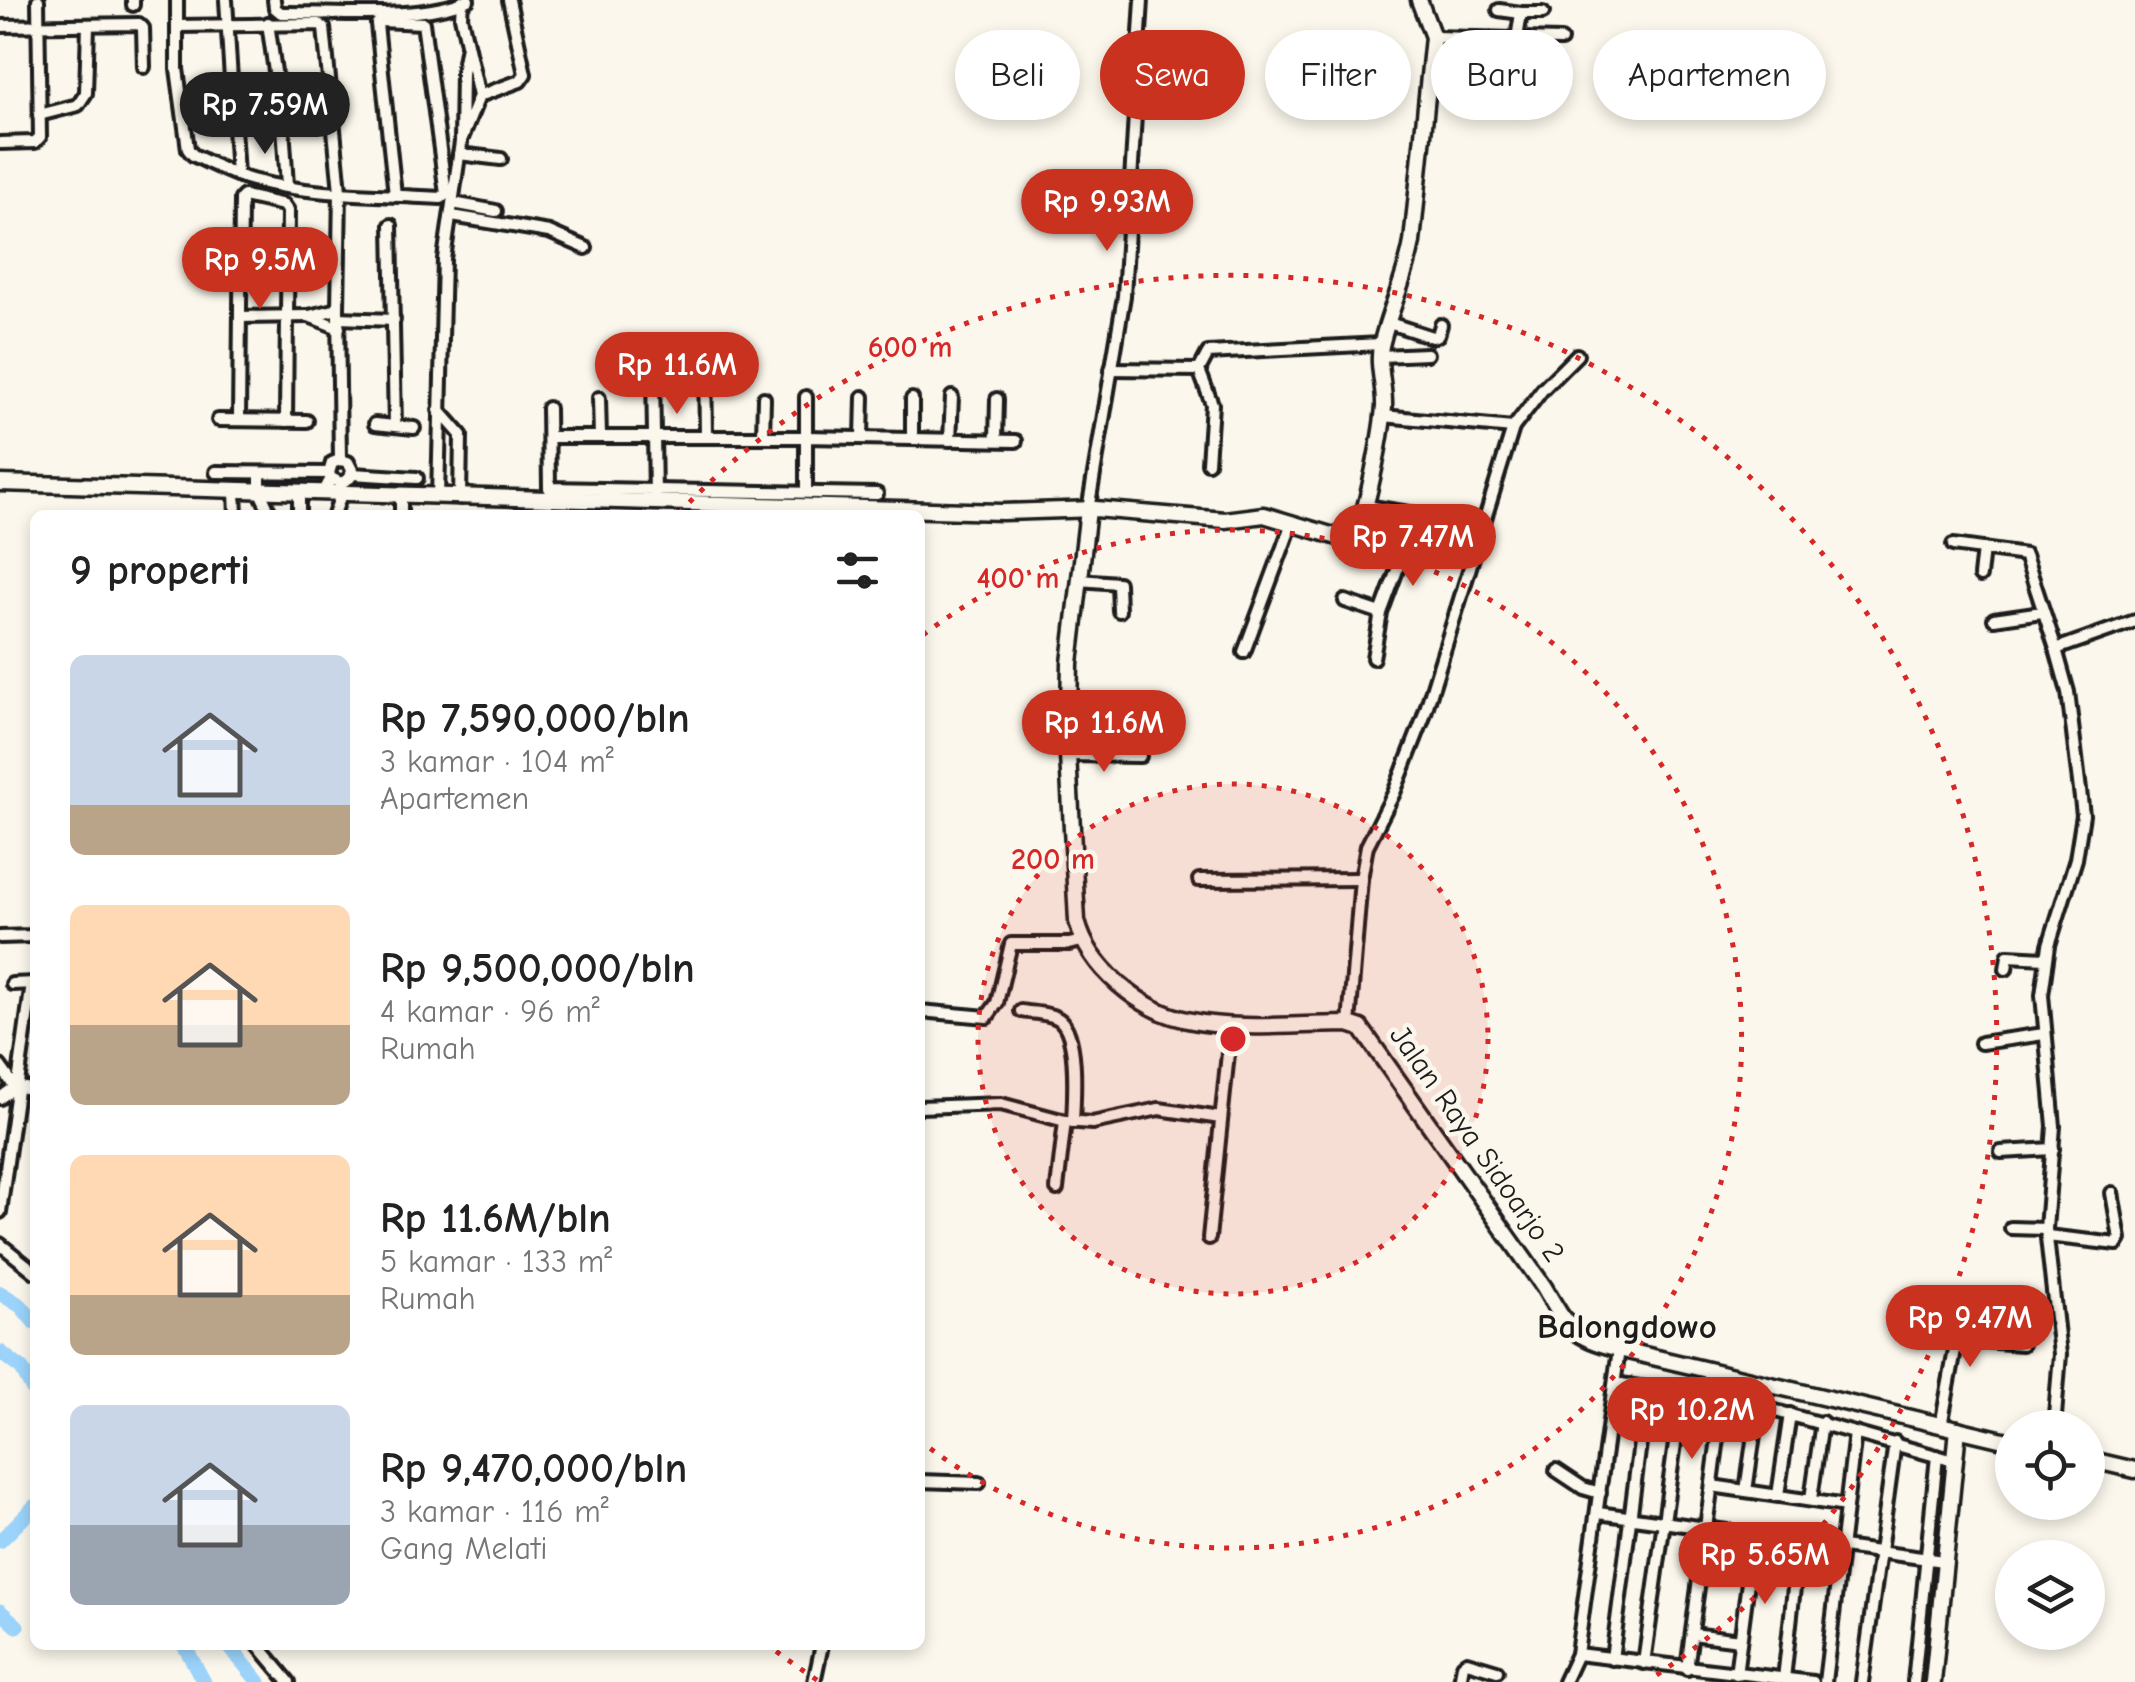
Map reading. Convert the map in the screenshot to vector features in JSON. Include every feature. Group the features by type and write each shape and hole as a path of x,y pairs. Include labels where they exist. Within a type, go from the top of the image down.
{"street":[{"path":"0,143 38,141 38,0"},
{"path":"177,0 177,69 188,150 237,175 340,199 395,195 441,198 446,194 425,26 421,22 377,24 395,195"},
{"path":"226,0 237,175"},
{"path":"274,0 281,13 418,12 459,2 479,96 460,148"},
{"path":"479,96 520,81 525,74 509,0"},
{"path":"925,1012 987,1017 997,1003 1010,944 1076,943 1068,755 1070,643 1124,296 1142,0"},
{"path":"1419,0 1431,34"},
{"path":"1499,10 1543,13"},
{"path":"1518,30 1521,13"},
{"path":"178,26 268,23 318,24 324,28 340,199 340,460"},
{"path":"268,23 284,136 286,185"},
{"path":"0,26 140,24 144,67"},
{"path":"39,115 82,101 86,93 88,25"},
{"path":"438,498 444,259 460,148 459,118 467,46"},
{"path":"1354,540 1366,506 1382,416 1381,350 1407,272 1412,242 1431,54"},
{"path":"460,148 501,159"},
{"path":"239,420 244,196 287,207 286,421"},
{"path":"453,203 496,211"},
{"path":"452,216 531,228 586,248"},
{"path":"392,226 395,426"},
{"path":"309,316 338,318"},
{"path":"240,318 394,320"},
{"path":"1389,324 1432,337 1438,335 1441,326"},
{"path":"1208,463 1212,404 1200,370 1203,358 1211,352 1381,350 1427,354"},
{"path":"1349,1024 1361,879 1369,840 1394,794 1422,719 1513,428 1543,389 1577,355"},
{"path":"705,357 706,437"},
{"path":"1111,369 1200,370"},
{"path":"654,372 655,497"},
{"path":"862,437 863,396"},
{"path":"806,397 806,491"},
{"path":"950,440 952,397"},
{"path":"599,398 600,436"},
{"path":"764,398 764,437"},
{"path":"912,399 912,439"},
{"path":"996,440 997,399"},
{"path":"548,408 549,494"},
{"path":"439,410 461,434 460,498"},
{"path":"1382,416 1513,428"},
{"path":"218,420 307,421"},
{"path":"374,424 414,428"},
{"path":"549,436 1016,441"},
{"path":"323,493 332,464 348,462 355,488 337,510"},
{"path":"216,472 330,476 340,483 351,476 417,478"},
{"path":"260,474 260,492 269,510"},
{"path":"0,483 438,498 549,494 655,497 1002,512 1088,510 1224,520 1264,515 1354,540 1400,562 1381,612 1374,658"},
{"path":"655,497 806,491 877,494"},
{"path":"235,492 236,510"},
{"path":"299,492 299,510"},
{"path":"401,496 401,510"},
{"path":"1366,506 1483,524"},
{"path":"1244,652 1292,523"},
{"path":"1952,545 2025,556 2068,692 2083,816 2076,859 2046,958 2042,995 2054,1126 2046,1198 2060,1354 2055,1410"},
{"path":"1980,576 1983,548"},
{"path":"1079,580 1118,583 1119,610"},
{"path":"1345,601 1381,612"},
{"path":"1994,619 2042,612"},
{"path":"2056,648 2135,621"},
{"path":"1068,755 1140,756"},
{"path":"1198,880 1361,879"},
{"path":"0,937 30,936"},
{"name":"Jalan Raya Sidoarjo 2","path":"1076,943 1132,994 1181,1019 1230,1030 1349,1024 1368,1035 1566,1324 1588,1340 1618,1356 1941,1426 1957,1436 1995,1440"},
{"path":"2006,970 2008,956 2046,958"},
{"path":"12,984 30,983"},
{"path":"0,1212 30,1003"},
{"path":"1022,1012 1056,1017 1064,1024 1073,1060 1069,1121 1056,1189"},
{"path":"1209,1238 1230,1030"},
{"path":"1980,1043 2044,1034"},
{"path":"0,1066 17,1088"},
{"path":"0,1098 17,1088 30,1089"},
{"path":"925,1107 1001,1104 1069,1121 1100,1122 1162,1109 1221,1118"},
{"path":"2001,1152 2052,1149"},
{"path":"2011,1228 2117,1244 2120,1239 2112,1193"},
{"path":"0,1244 30,1268"},
{"path":"1941,1426 1957,1338 2022,1344"},
{"path":"1564,1682 1578,1654 1618,1356"},
{"path":"1614,1387 1621,1384 1758,1406 1954,1461"},
{"path":"1612,1659 1647,1388"},
{"path":"1644,1663 1682,1394"},
{"path":"1687,1669 1723,1401"},
{"path":"1746,1491 1758,1406"},
{"path":"1778,1495 1790,1414"},
{"path":"1812,1499 1822,1422"},
{"path":"1824,1682 1855,1433"},
{"path":"1933,1682 1957,1436"},
{"path":"1862,1682 1894,1442"},
{"path":"1914,1682 1937,1456"},
{"path":"2105,1463 2135,1470"},
{"path":"1556,1470 1583,1488 1600,1492"},
{"path":"925,1481 979,1484"},
{"path":"1712,1486 1846,1506"},
{"path":"1598,1513 1943,1561"},
{"path":"1736,1674 1754,1536"},
{"path":"1784,1679 1799,1542"},
{"path":"1692,1634 1740,1640"},
{"path":"262,1650 289,1682"},
{"path":"814,1682 821,1650"},
{"path":"1578,1654 1812,1682"},
{"path":"1460,1682 1467,1662 1497,1671"}],"waterway":[{"path":"0,1293 30,1317"},
{"path":"0,1352 22,1369 30,1384"},
{"path":"0,1541 30,1511"},
{"path":"0,1611 17,1626"},
{"path":"187,1650 204,1682"},
{"path":"232,1650 259,1682"}],"district":[{"name":"Balongdowo","path":"1627,1326"}]}
